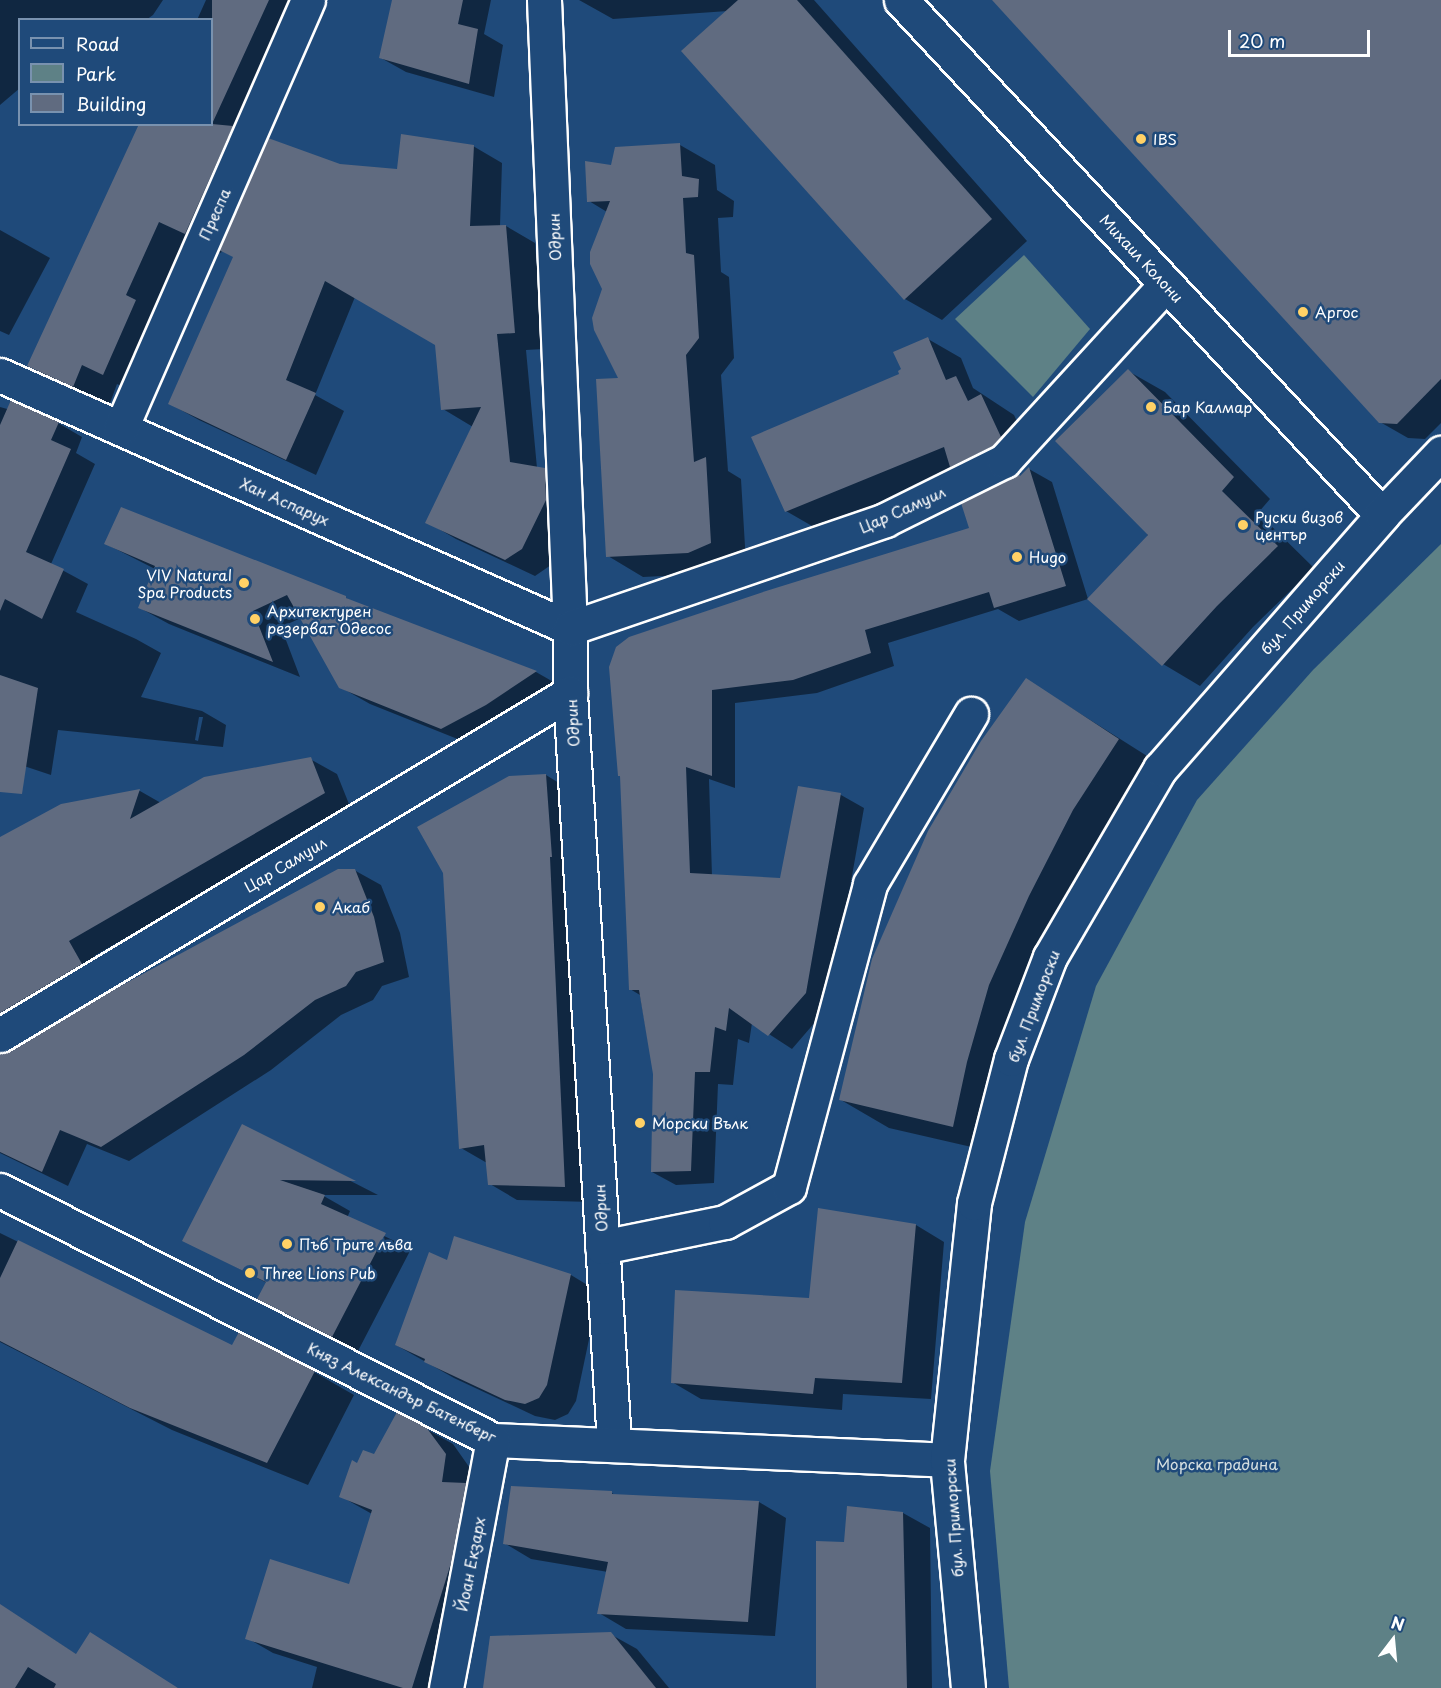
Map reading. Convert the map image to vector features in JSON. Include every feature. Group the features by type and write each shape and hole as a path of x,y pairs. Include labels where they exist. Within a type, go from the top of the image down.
{"street":[{"name":"Преспа","path":"121,428 308,0"},
{"name":"Одрин","path":"544,0 570,628 570,693 614,1445"},
{"name":"Михаил Колони","path":"901,0 1382,516"},
{"name":"Цар Самуил","path":"570,628 885,520 1004,461 1166,284"},
{"name":"Хан Аспарух","path":"0,375 570,628"},
{"name":"бул. Приморски","path":"968,1688 947,1460 974,1203 1011,1059 1050,957 1160,769 1382,516 1441,453"},
{"name":"Цар Самуил","path":"0,1035 570,693"},
{"path":"602,1247 725,1222 789,1187 870,884 971,714"},
{"name":"Княз Александър Батенберг","path":"0,1190 494,1440 947,1460"},
{"name":"Йоан Екзарх","path":"446,1688 494,1440"}],"green space":[{"path":"1024,255 1090,329 1033,397 955,319"},
{"name":"Морска градина","path":"1441,544 1441,1688 1009,1688 990,1471 1025,1222 1096,986 1197,800 1313,670"}],"building":[{"path":"212,0 269,0 213,122 213,18"},
{"path":"392,0 463,0 458,24 478,29 469,84 379,58"},
{"path":"738,0 797,0 992,219 904,300 681,51"},
{"path":"992,0 1441,0 1441,379 1397,424 1379,423"},
{"path":"213,124 233,126 185,234 159,222 126,295 136,300 103,375 82,365 73,387 27,366 138,126 213,126"},
{"path":"401,134 474,145 470,226 506,225 515,333 497,334 510,462 545,468 546,500 522,549 505,560 425,523 481,407 441,410 435,345 325,281 286,380 316,393 286,460 168,404 233,257 219,250 268,138 340,164 397,169"},
{"path":"680,143 682,176 699,179 698,197 683,198 686,253 694,255 699,338 686,355 694,462 706,457 711,543 688,553 606,557 596,379 618,378 594,330 592,318 602,289 590,264 590,252 610,201 587,202 585,161 611,165 615,147"},
{"path":"928,337 946,380 956,376 968,401 981,394 1001,437 993,446 950,467 944,447 785,512 751,437 899,374 898,371 901,369 893,352"},
{"path":"1128,369 1234,477 1222,491 1278,546 1217,606 1162,666 1087,599 1148,535 1055,441"},
{"path":"11,400 59,422 51,440 71,449 26,552 64,569 42,619 5,599 0,611 0,425"},
{"path":"1029,467 1066,586 994,608 989,592 865,630 871,653 793,680 712,690 712,776 686,767 690,873 780,878 798,786 841,793 806,993 768,1036 729,1008 726,1031 715,1027 710,1072 695,1072 691,1171 651,1172 653,1074 639,990 629,990 620,776 618,776 609,667 616,647 629,637 766,591 969,528 961,503 1018,473 1020,476"},
{"path":"121,507 346,596 346,598 537,671 486,705 441,729 339,688 287,595 253,611 273,662 138,608 155,566 104,544"},
{"path":"0,675 38,688 22,794 0,792"},
{"path":"1026,678 1119,739 1073,810 1029,896 989,985 967,1062 953,1127 839,1100 872,959 928,831 981,741"},
{"path":"311,757 325,793 69,941 82,964 0,1013 0,837 61,804 140,789 130,819 204,777"},
{"path":"546,774 552,857 550,857 565,1187 488,1185 484,1145 459,1149 443,873 417,827 509,776"},
{"path":"338,869 355,869 374,917 384,962 356,972 346,986 315,1000 244,1055 101,1147 60,1130 42,1172 0,1152 0,1054 10,1051 100,997"},
{"path":"242,1124 356,1181 280,1180 325,1195 321,1204 386,1233 332,1337 257,1299 266,1282 182,1241"},
{"path":"818,1208 916,1224 902,1383 815,1378 813,1394 671,1383 675,1290 809,1298"},
{"path":"454,1236 571,1274 547,1385 539,1398 525,1404 505,1400 424,1362 425,1359 395,1345 429,1252 447,1260"},
{"path":"18,1240 232,1345 239,1332 315,1371 267,1463 130,1408 0,1341 0,1278"},
{"path":"397,1412 426,1427 446,1454 442,1482 466,1483 451,1563 412,1688 403,1688 245,1639 270,1559 349,1584 372,1510 339,1497 352,1460 357,1463 363,1450 374,1454"},
{"path":"511,1486 612,1491 612,1494 759,1501 748,1622 597,1614 608,1562 503,1544"},
{"path":"847,1506 903,1512 907,1688 816,1688 816,1541 844,1542"},
{"path":"0,1604 76,1654 90,1632 178,1688 54,1688 56,1684 28,1667 15,1688 0,1688"},
{"path":"611,1632 656,1688 483,1688 490,1636"}],"place":[{"name":"IBS","path":"1141,139"},
{"name":"Аргос","path":"1303,312"},
{"name":"Бар Калмар","path":"1151,407"},
{"name":"Руски визов център","path":"1243,525"},
{"name":"Hugo","path":"1017,557"},
{"name":"VIV Natural Spa Products","path":"244,583"},
{"name":"Архитектурен резерват Одесос","path":"255,619"},
{"name":"Акаб","path":"320,907"},
{"name":"Морски Вълк","path":"640,1123"},
{"name":"Пъб Трите лъва","path":"287,1244"},
{"name":"Three Lions Pub","path":"250,1273"}]}
